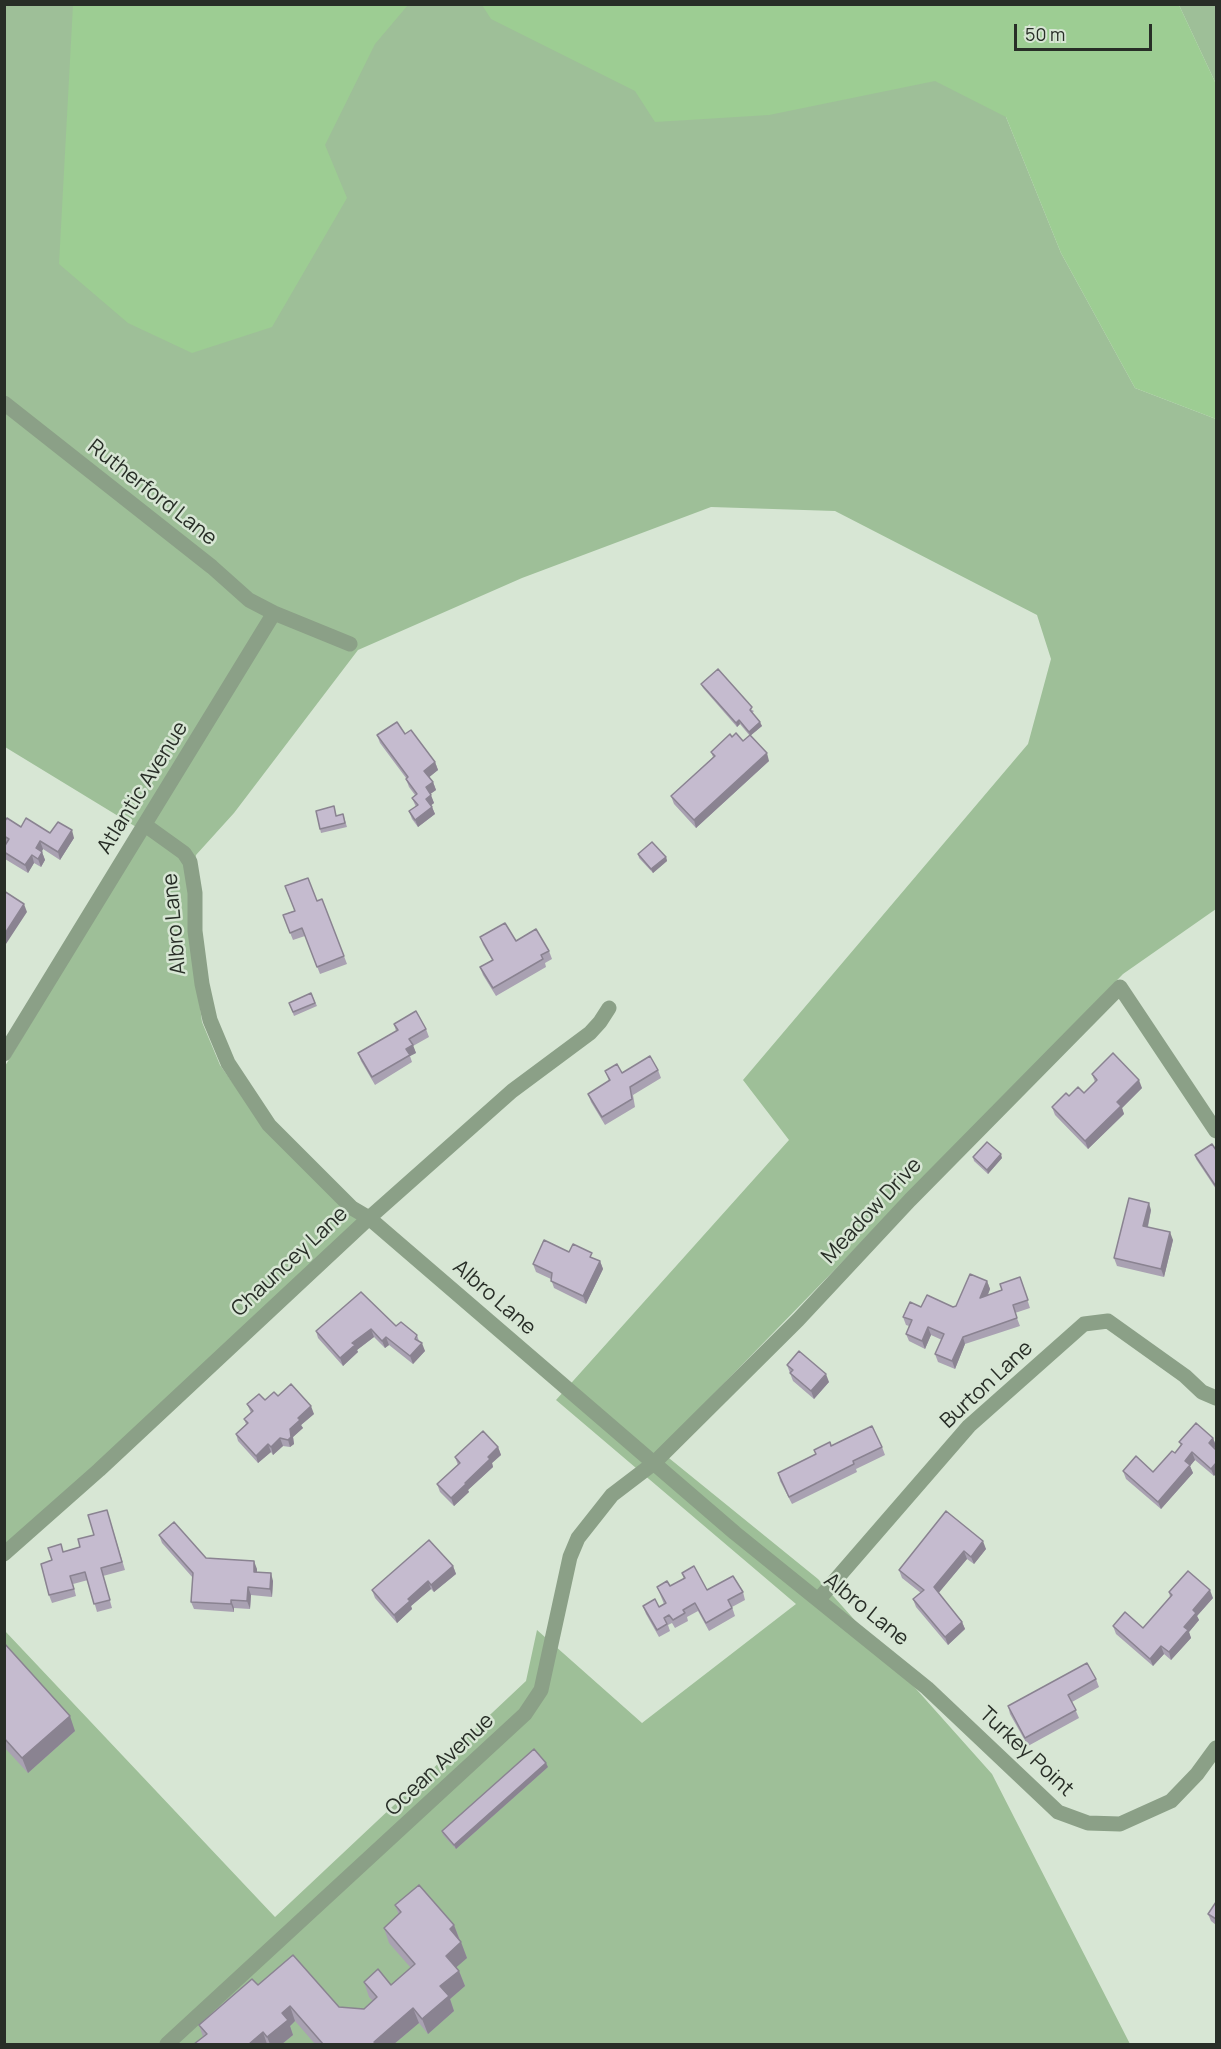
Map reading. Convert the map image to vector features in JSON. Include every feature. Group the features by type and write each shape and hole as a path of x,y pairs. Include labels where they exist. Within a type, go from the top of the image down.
{"street":[{"name":"Rutherford Lane","path":"4,403 212,567 249,600 274,613"},
{"path":"274,613 350,644"},
{"name":"Atlantic Avenue","path":"4,1054 274,613"},
{"name":"Albro Lane","path":"145,825 184,853 190,862 195,892 195,931 202,984 210,1020 228,1063 269,1125 352,1208 369,1218 735,1533 927,1688 957,1717"},
{"name":"Meadow Drive","path":"654,1463 798,1320 910,1200 1120,987 1216,1131"},
{"name":"Chauncey Lane","path":"4,1554 99,1470 369,1218 512,1091 590,1033 609,1008"},
{"name":"Burton Lane","path":"819,1599 969,1426 1084,1324 1108,1322 1185,1376 1202,1392 1216,1398"},
{"name":"Ocean Avenue","path":"167,2044 525,1714 541,1690 570,1557 578,1538 612,1495 654,1463"},
{"name":"Turkey Point","path":"957,1717 1058,1812 1088,1823 1120,1824 1171,1801 1197,1774 1216,1748"}],"shaded area":[{"path":"5,5 1034,5 1006,117 1061,253 1135,388 1216,419 1216,909 1123,974 659,1450 818,1579 992,1774 1130,2044 5,2044 5,1631 275,1917 526,1681 537,1630 642,1723 796,1604 556,1400 789,1140 743,1080 1028,744 1051,659 1037,615 835,511 711,507 522,578 358,650 234,813 196,855 190,899 192,947 202,1022 220,1065 237,1089 361,1219 5,1552 5,1066 146,833 5,747"},
{"path":"73,5 408,5 375,44 325,145 347,198 272,327 192,353 128,323 59,264"},
{"path":"482,5 1179,5 1216,84 1216,419 1135,388 1061,253 1006,117 935,81 769,115 655,122 635,91 491,19"},
{"path":"1179,5 1216,5 1216,84"}],"building":[{"path":"718,669 752,707 750,710 760,722 749,732 739,720 736,723 701,684"},
{"path":"397,722 405,734 411,730 435,762 424,771 433,782 426,787 431,795 426,799 432,807 415,820 409,811 418,805 412,798 417,794 406,779 408,777 377,735"},
{"path":"736,733 743,741 750,735 767,753 694,820 671,796 715,756 711,752 730,734 732,737"},
{"path":"334,806 336,816 343,814 345,823 320,829 316,811"},
{"path":"7,818 21,827 26,818 50,833 58,822 72,830 58,852 40,841 36,848 42,852 38,859 32,855 25,865 4,852 9,839 4,836 4,822"},
{"path":"652,842 666,857 651,869 638,854"},
{"path":"308,878 317,901 322,899 344,956 317,967 302,928 290,933 283,915 295,911 285,886"},
{"path":"4,891 24,904 4,935"},
{"path":"505,923 516,941 536,929 549,951 541,955 543,959 493,988 480,967 493,960 480,937"},
{"path":"311,993 315,1003 293,1012 289,1003"},
{"path":"416,1011 426,1029 409,1039 413,1045 406,1049 410,1055 372,1077 358,1053 398,1030 394,1024"},
{"path":"1113,1053 1139,1080 1117,1102 1121,1106 1085,1141 1052,1107 1066,1093 1069,1096 1078,1087 1084,1093 1097,1080 1092,1074"},
{"path":"650,1056 658,1070 630,1087 632,1099 602,1117 588,1094 610,1080 605,1071 617,1064 622,1073"},
{"path":"987,1142 1001,1154 987,1170 973,1157"},
{"path":"1212,1144 1216,1150 1215,1185 1195,1155"},
{"path":"1129,1198 1149,1203 1143,1226 1170,1232 1161,1269 1114,1258"},
{"path":"544,1240 569,1252 573,1244 592,1253 590,1257 600,1261 583,1296 551,1281 552,1273 533,1264"},
{"path":"970,1274 987,1281 980,1298 1002,1290 1000,1284 1020,1277 1028,1300 1013,1305 1017,1318 963,1337 952,1361 935,1354 944,1334 928,1327 922,1341 906,1334 912,1320 903,1317 910,1302 921,1307 927,1295 953,1307 956,1306"},
{"path":"361,1292 396,1326 401,1322 417,1335 415,1339 422,1343 410,1356 386,1337 382,1341 371,1329 352,1343 355,1345 340,1358 316,1331"},
{"path":"799,1351 826,1374 811,1391 790,1373 793,1370 787,1365"},
{"path":"291,1384 311,1406 290,1429 291,1437 288,1440 280,1438 271,1447 268,1444 256,1456 236,1434 248,1423 244,1419 253,1411 247,1404 259,1394 265,1400 274,1392 278,1396"},
{"path":"1196,1423 1213,1438 1209,1443 1216,1450 1216,1463 1211,1469 1192,1452 1185,1461 1190,1465 1158,1502 1123,1471 1136,1456 1153,1472 1172,1451 1175,1453 1182,1444 1179,1442"},
{"path":"872,1426 882,1447 789,1497 778,1473 816,1454 814,1450 830,1442 831,1446"},
{"path":"483,1431 498,1447 488,1457 490,1459 451,1498 437,1484 460,1463 455,1457"},
{"path":"107,1510 122,1562 101,1568 110,1600 94,1604 85,1572 70,1576 74,1589 49,1595 41,1564 52,1560 48,1548 61,1544 63,1552 80,1547 78,1539 94,1535 88,1515"},
{"path":"946,1511 983,1541 971,1557 964,1551 934,1587 962,1622 945,1637 913,1599 924,1590 899,1570"},
{"path":"174,1522 206,1558 254,1561 254,1572 271,1573 270,1589 248,1587 247,1601 231,1600 231,1604 191,1602 193,1573 159,1535"},
{"path":"429,1540 453,1566 431,1585 428,1581 394,1615 372,1590"},
{"path":"694,1566 707,1590 733,1576 743,1592 728,1600 732,1608 706,1623 695,1603 673,1620 669,1615 664,1618 667,1624 657,1630 643,1606 655,1599 659,1607 666,1603 657,1587 667,1581 670,1586 685,1578 682,1573"},
{"path":"1188,1571 1210,1590 1193,1610 1196,1613 1184,1627 1188,1630 1169,1652 1161,1646 1150,1659 1113,1626 1125,1612 1143,1628 1172,1595 1169,1592"},
{"path":"4,1643 70,1716 22,1758 4,1738"},
{"path":"1087,1663 1096,1679 1068,1695 1076,1710 1025,1738 1008,1706"},
{"path":"534,1749 546,1763 454,1845 442,1831"},
{"path":"419,1885 454,1925 450,1929 461,1942 446,1956 459,1971 440,1986 449,1996 422,2019 413,2008 374,2042 376,2044 323,2044 290,2006 282,2013 288,2020 267,2037 263,2032 249,2044 194,2044 207,2034 199,2025 252,1979 258,1985 293,1955 339,2007 364,2009 377,1997 364,1982 378,1969 391,1985 415,1964 384,1928 401,1912 395,1905"},
{"path":"1216,1902 1216,1919 1208,1914"}]}
